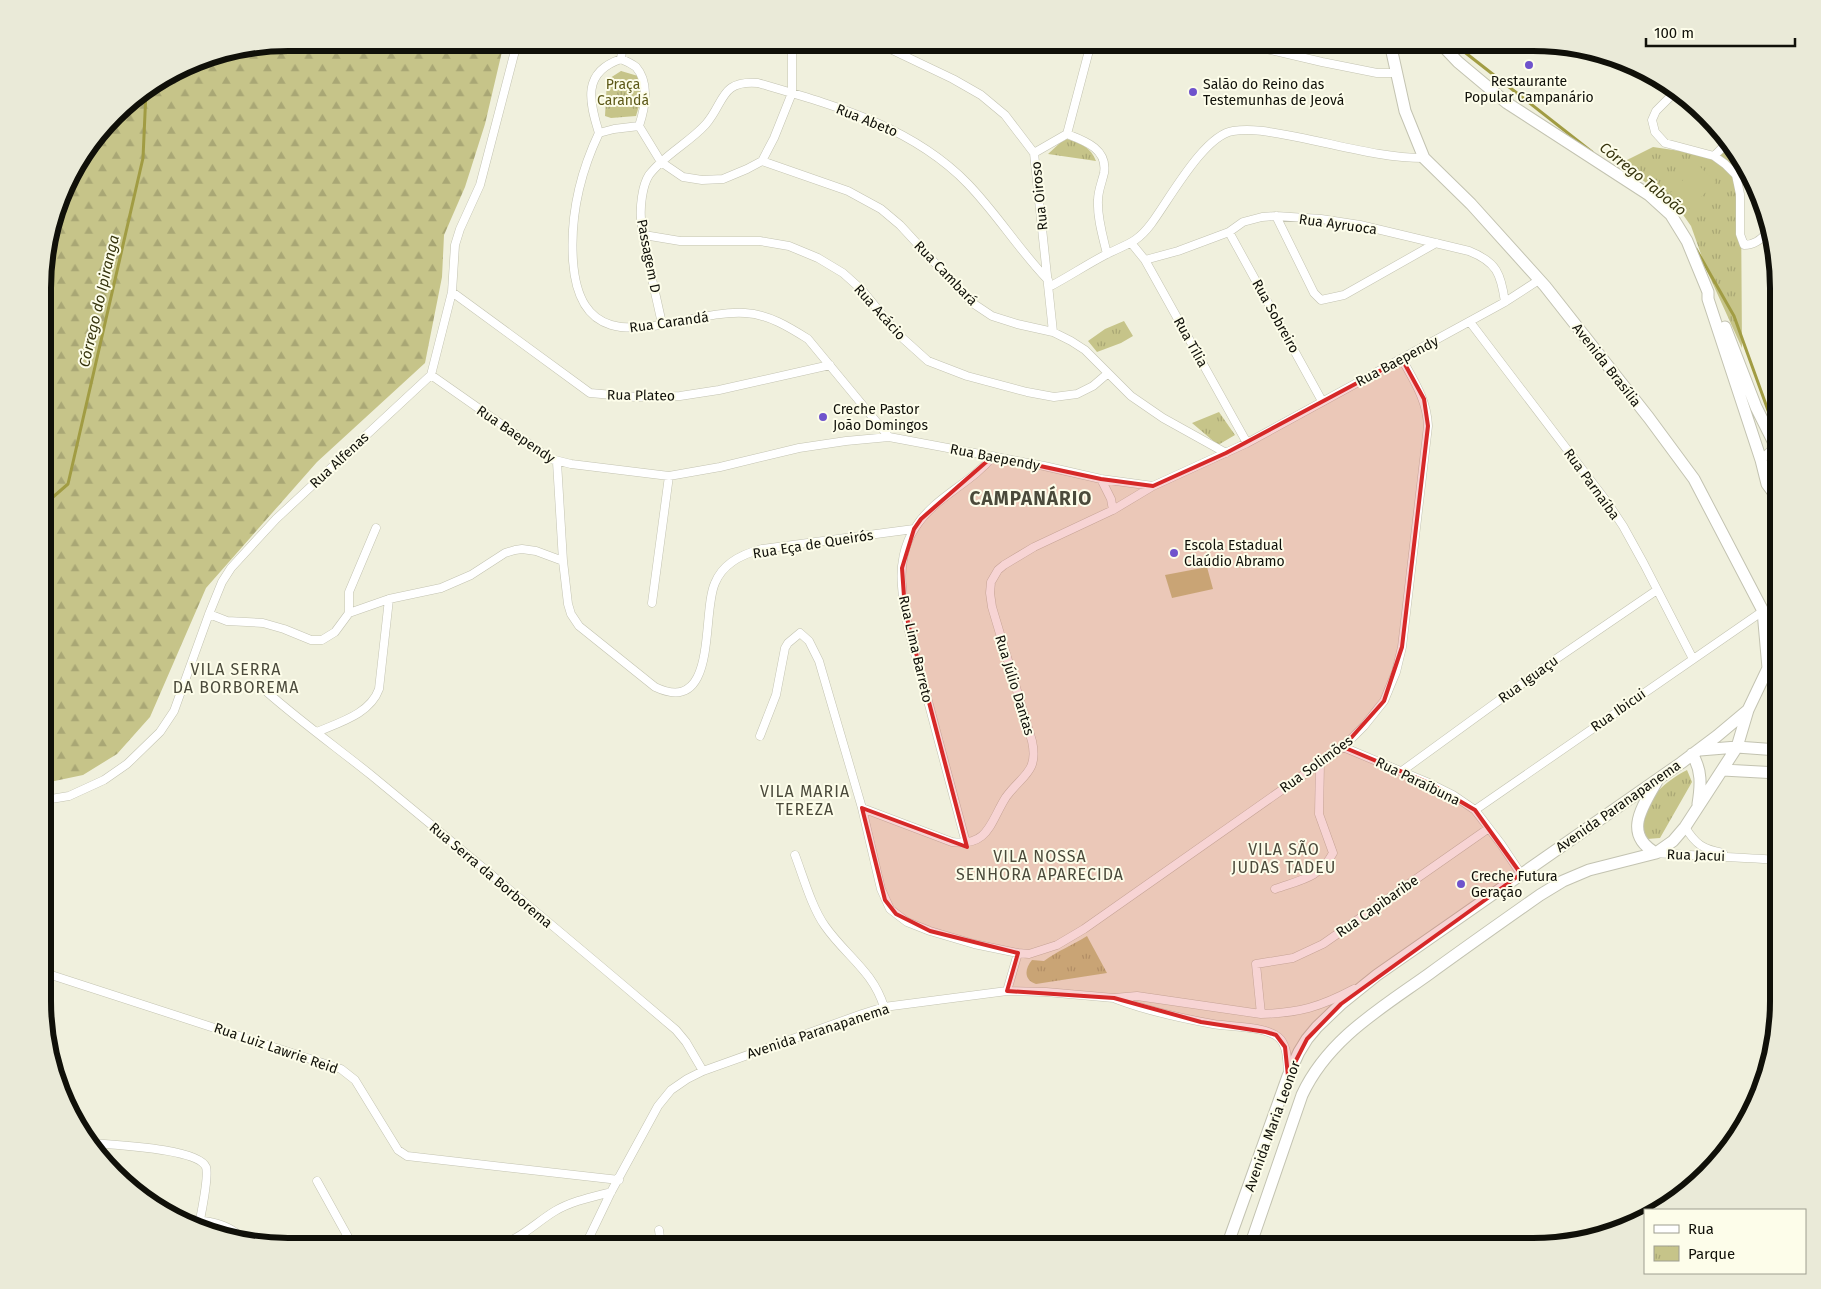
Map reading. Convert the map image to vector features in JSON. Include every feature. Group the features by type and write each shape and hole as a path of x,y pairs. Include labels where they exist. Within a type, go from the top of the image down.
{"street":[{"path":"431,374 452,292 455,244 480,185 515,51"},
{"path":"622,51 622,59"},
{"path":"639,126 599,133 590,98 592,84 599,72 612,62 622,59 635,66 642,78 645,93 644,112 639,126 660,162 684,177 702,180 723,180 762,161 774,138 792,93 792,51"},
{"name":"Rua Oiroso","path":"901,51 981,95 1005,115 1034,152 1053,332"},
{"path":"1034,152 1067,134 1089,51"},
{"path":"1275,51 1377,73 1396,74"},
{"name":"Avenida Brasília","path":"1392,51 1405,111 1424,158 1471,204 1539,280 1644,411 1694,479 1763,611 1770,652"},
{"path":"1448,51 1507,103 1649,195 1671,216 1687,241 1708,292 1708,299 1761,460 1767,484 1770,488"},
{"name":"Rua Abeto","path":"660,162 694,136 707,123 721,99 734,86 744,82 792,93 841,109 895,131 934,154 968,184 1002,223 1048,284"},
{"path":"1671,96 1656,111 1652,120 1655,132 1665,143 1714,156 1725,164 1736,175 1740,194 1740,234 1744,245 1751,245 1764,236"},
{"path":"1048,284 1107,254 1132,244 1150,226 1200,154 1214,139 1230,131 1255,129 1408,158 1424,158"},
{"name":"Rua Carandá","path":"599,133 583,173 573,216 572,250 574,280 585,306 594,317 602,322 624,328 640,328 730,313 747,313 767,318 792,329 808,339 889,437"},
{"path":"1067,134 1096,147 1102,158 1104,171 1098,199 1098,219 1107,254"},
{"path":"1714,156 1723,147"},
{"name":"Rua Cambará","path":"762,161 848,191 881,209 900,225 971,302 992,316 1053,332 1085,350 1131,396 1226,453"},
{"name":"Passagem D","path":"660,162 648,177 642,198 641,218 662,324"},
{"path":"1736,175 1739,172"},
{"path":"1276,216 1314,293 1321,300 1344,296 1436,243"},
{"name":"Rua Ayruoca","path":"1145,260 1178,251 1229,232 1243,222 1262,217 1322,219 1360,225 1436,243 1483,257 1499,273 1505,302"},
{"name":"Rua Sobreiro","path":"1229,232 1322,401"},
{"name":"Rua Acácio","path":"644,235 680,241 760,241 789,246 818,258 843,273 862,290 898,334 928,360 968,376 1027,392 1054,397 1077,394 1093,386 1107,374"},
{"name":"Rua Tília","path":"1132,244 1145,260 1247,443"},
{"name":"Rua Baependy","path":"431,374 494,421 557,462 669,476 720,467 800,448 889,437 993,456 1101,479 1153,486 1247,443 1470,322 1539,280"},
{"name":"Rua Plateo","path":"452,292 590,393 636,397 680,396 719,390 830,365"},
{"path":"1708,292 1713,295 1736,359 1770,432"},
{"name":"Rua Parnaíba","path":"1470,322 1606,502 1622,526 1692,659"},
{"name":"Rua Solimões","path":"760,736 776,695 785,648 788,642 800,633 809,641 819,661 862,808 881,889 890,909 907,922 930,931 1018,953 1040,952 1058,945 1078,933 1343,746 1364,726 1384,701 1396,672 1402,647 1428,426 1424,399 1402,359"},
{"name":"Rua Alfenas","path":"51,799 69,796 104,780 127,764 160,732 174,711 208,614 222,582 231,568 276,519 431,374"},
{"path":"1761,460 1770,453"},
{"name":"Rua Lima Barreto","path":"966,844 904,612 902,568 905,552 914,529 932,508 975,475 993,456"},
{"name":"Rua Eça de Queirós","path":"557,462 563,561 571,614 579,626 664,691 674,692 687,688 701,673 707,638 710,599 714,584 720,574 739,557 762,548 914,529"},
{"path":"652,603 669,476"},
{"path":"1101,479 1111,499 1113,510"},
{"name":"Rua Júlio Dantas","path":"966,844 976,839 992,824 1006,798 1032,765 1034,758 1032,741 992,607 991,582 998,570 1027,552 1113,510 1153,486"},
{"path":"349,613 349,592 376,528"},
{"path":"208,614 227,621 263,623 317,641 328,638 335,632 349,613 389,599 441,588 459,581 515,550 522,549 536,552 563,561"},
{"name":"Rua Iguaçu","path":"1402,771 1556,659 1657,590"},
{"path":"317,732 361,712 376,698 379,689 389,599"},
{"name":"Rua Ibicui","path":"1475,810 1763,611"},
{"name":"Avenida Brasília","path":"1723,770 1737,747 1748,710 1770,674"},
{"name":"Rua Serra da Borborema","path":"267,692 300,721 317,732 583,951 676,1030 686,1042 702,1070"},
{"name":"Avenida Brasília","path":"1695,752 1748,710"},
{"name":"Rua Paraíbuna","path":"1343,746 1402,771 1452,796 1475,810 1522,874"},
{"path":"1698,805 1701,787 1695,752 1737,747 1770,749"},
{"name":"Avenida Paranapanema","path":"589,1238 611,1192 658,1106 671,1090 702,1070 884,1008 1007,991 1046,992 1114,998 1138,996 1261,1014 1295,1012 1316,1007 1331,1001 1376,975 1695,752"},
{"path":"1275,889 1314,876 1327,865 1333,853 1319,814 1320,763"},
{"path":"1659,778 1640,811 1637,825 1642,841 1649,849 1656,853 1673,841 1685,827 1723,770 1770,773"},
{"path":"862,808 952,842 966,844"},
{"name":"Rua Jacui","path":"1685,827 1696,843 1713,851 1735,856"},
{"name":"Rua Capibaribe","path":"1261,1014 1256,964 1293,958 1323,944 1489,828"},
{"name":"Rua Jacui","path":"1656,853 1770,859"},
{"name":"Avenida Maria Leonor","path":"1253,1238 1310,1078 1353,1028 1540,894 1563,880 1589,870 1656,853"},
{"path":"794,855 825,926 871,978 880,994 884,1008"},
{"path":"1007,991 1018,953"},
{"name":"Rua Luiz Lawrie Reid","path":"51,975 341,1069 355,1080 398,1150 407,1156 619,1180"},
{"name":"Avenida Maria Leonor","path":"1230,1238 1288,1076 1303,1045 1317,1027 1376,975"},
{"name":"Avenida Paranapanema","path":"1114,998 1136,1007 1202,1022 1255,1029 1276,1035 1285,1047 1288,1076"},
{"path":"98,1143 136,1146 193,1156 202,1162 206,1168 200,1220 234,1231"},
{"path":"317,1181 348,1238"},
{"path":"1251,1182 1271,1187"},
{"path":"515,1238 568,1204 611,1192"},
{"path":"659,1230 660,1238"}],"highlighted area":[{"path":"1402,359 1424,399 1428,426 1402,647 1384,701 1343,747 1429,783 1475,810 1521,874 1341,1004 1307,1039 1288,1076 1285,1047 1276,1035 1201,1022 1114,998 1007,991 1018,953 930,931 896,914 885,900 862,808 967,847 905,611 902,568 914,529 921,519 993,456 1101,479 1153,486 1226,453"}],"green space":[{"path":"289,51 502,51 485,124 465,187 444,235 442,277 425,363 317,462 206,588 150,717 117,754 83,775 51,782 51,289 53,258 59,227 69,198 83,170 110,132 144,100 170,83 198,69 227,59 258,53"},
{"name":"Praça Carandá","path":"621,71 638,76 641,99 636,116 611,118 605,116 607,80"},
{"path":"1067,139 1081,144 1088,149 1096,161 1048,154"},
{"path":"1653,147 1714,156 1723,147 1739,172 1736,175 1741,203 1742,348 1707,271 1691,226 1679,209 1621,163"},
{"path":"1698,165 1716,182 1688,210 1670,193"},
{"path":"1124,321 1133,336 1121,343 1097,352 1088,341 1105,329"},
{"path":"1219,412 1235,435 1218,445 1192,423"},
{"path":"1207,567 1213,589 1172,598 1165,575"},
{"path":"1687,770 1692,782 1660,838 1647,839 1643,828 1643,817 1646,807 1659,790 1677,775"},
{"path":"1087,936 1107,973 1036,984 1029,980 1026,974 1032,960 1044,961"}],"waterway":[{"name":"Córrego Taboão","path":"1463,51 1592,152"},
{"name":"Córrego do Ipiranga","path":"51,499 68,484 143,158 146,99"},
{"name":"Córrego Taboão","path":"1696,249 1734,316 1770,416"}],"place":[{"name":"Restaurante Popular Campanário","path":"1529,65"},
{"name":"Salão do Reino das Testemunhas de Jeová","path":"1193,92"},
{"name":"Creche Pastor João Domingos","path":"823,417"},
{"name":"Escola Estadual Claúdio Abramo","path":"1174,553"},
{"name":"Creche Futura Geração","path":"1461,884"}],"district":[{"name":"CAMPANÁRIO","path":"1031,498"},
{"name":"VILA SERRA DA BORBOREMA","path":"236,678"},
{"name":"VILA MARIA TEREZA","path":"805,800"},
{"name":"VILA SÃO JUDAS TADEU","path":"1284,858"},
{"name":"VILA NOSSA SENHORA APARECIDA","path":"1040,865"}]}
